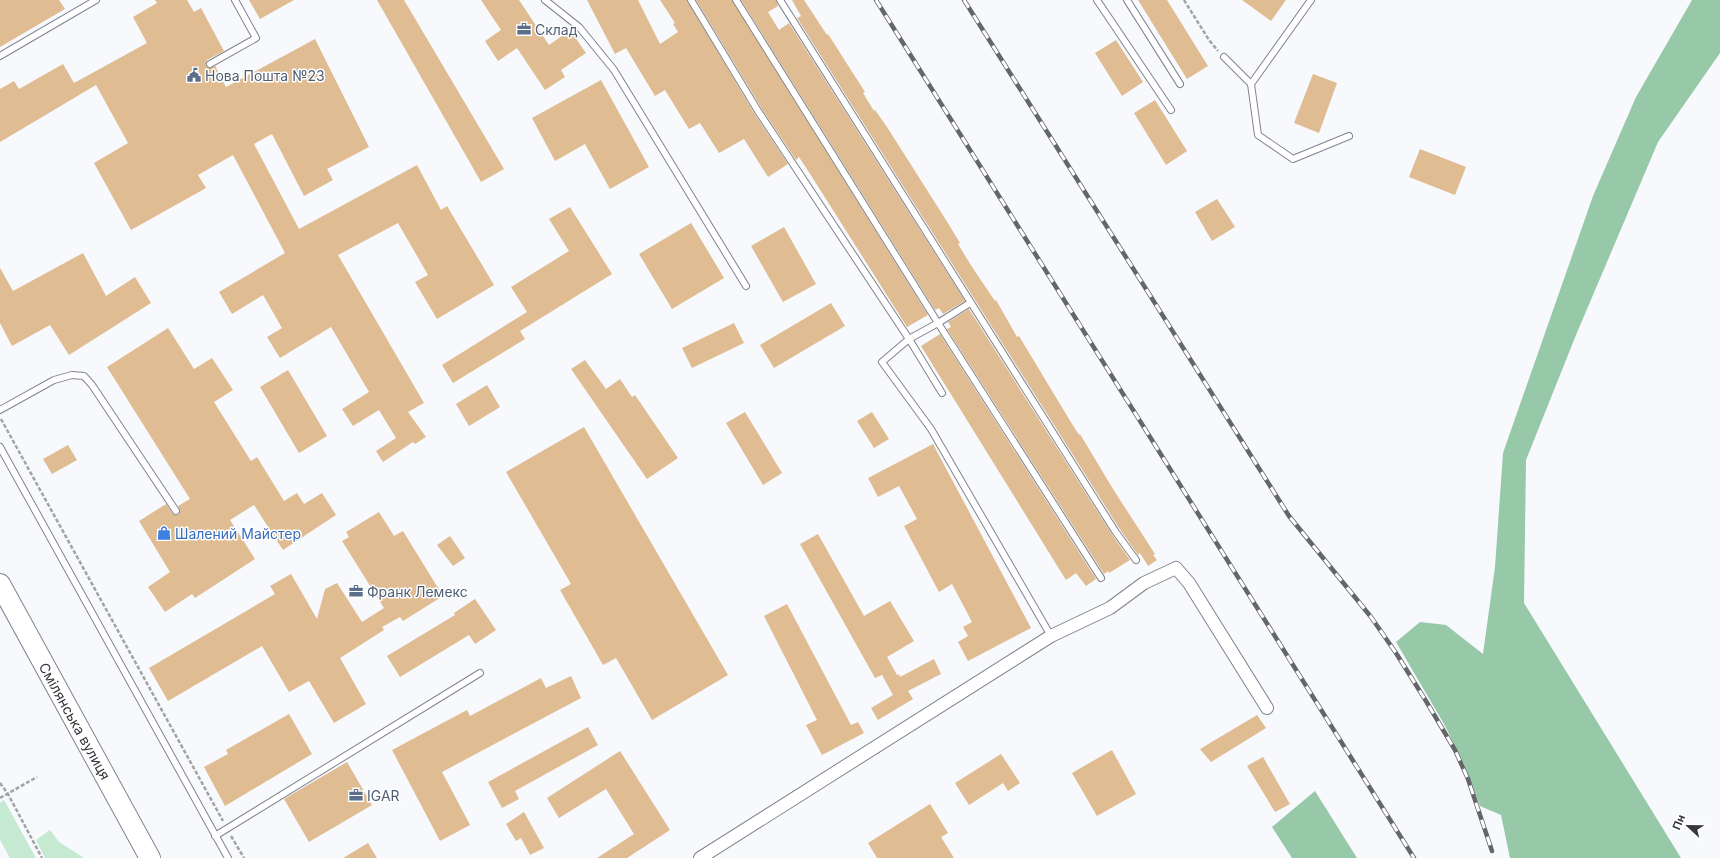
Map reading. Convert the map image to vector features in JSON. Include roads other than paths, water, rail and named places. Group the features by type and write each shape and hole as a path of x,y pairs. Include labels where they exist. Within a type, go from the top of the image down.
{"main road":[{"name":"Смілянська вулиця","path":"0,584 150,858"}],"street":[{"path":"700,858 1051,636 1110,608 1144,583 1176,568 1189,583 1267,708"}],"lane":[{"path":"0,56 96,0"},
{"path":"210,64 256,38 235,0"},
{"path":"545,0 579,27 614,70 746,286"},
{"path":"691,0 758,111 942,393"},
{"path":"736,0 938,323 1101,578"},
{"path":"780,0 1110,524 1136,560"},
{"path":"1097,0 1171,110"},
{"path":"1127,0 1180,84"},
{"path":"1251,84 1311,0"},
{"path":"1224,57 1251,84 1258,135 1293,159 1349,136"},
{"path":"970,303 938,323 908,339 882,362 930,429 1051,636"},
{"path":"0,410 54,380 72,375 84,376 92,385 176,511"},
{"path":"0,447 228,858"},
{"path":"215,836 480,674"}],"railway":[{"path":"876,0 1414,858"},
{"path":"964,0 1289,516 1371,617 1426,701 1455,750 1468,779 1492,851"}],"place":[{"name":"Склад","path":"524,29"},
{"name":"Нова Пошта №23","path":"194,75"},
{"name":"Шалений Майстер","path":"164,533"},
{"name":"Франк Лемекс","path":"356,591"},
{"name":"IGAR","path":"356,795"}]}
